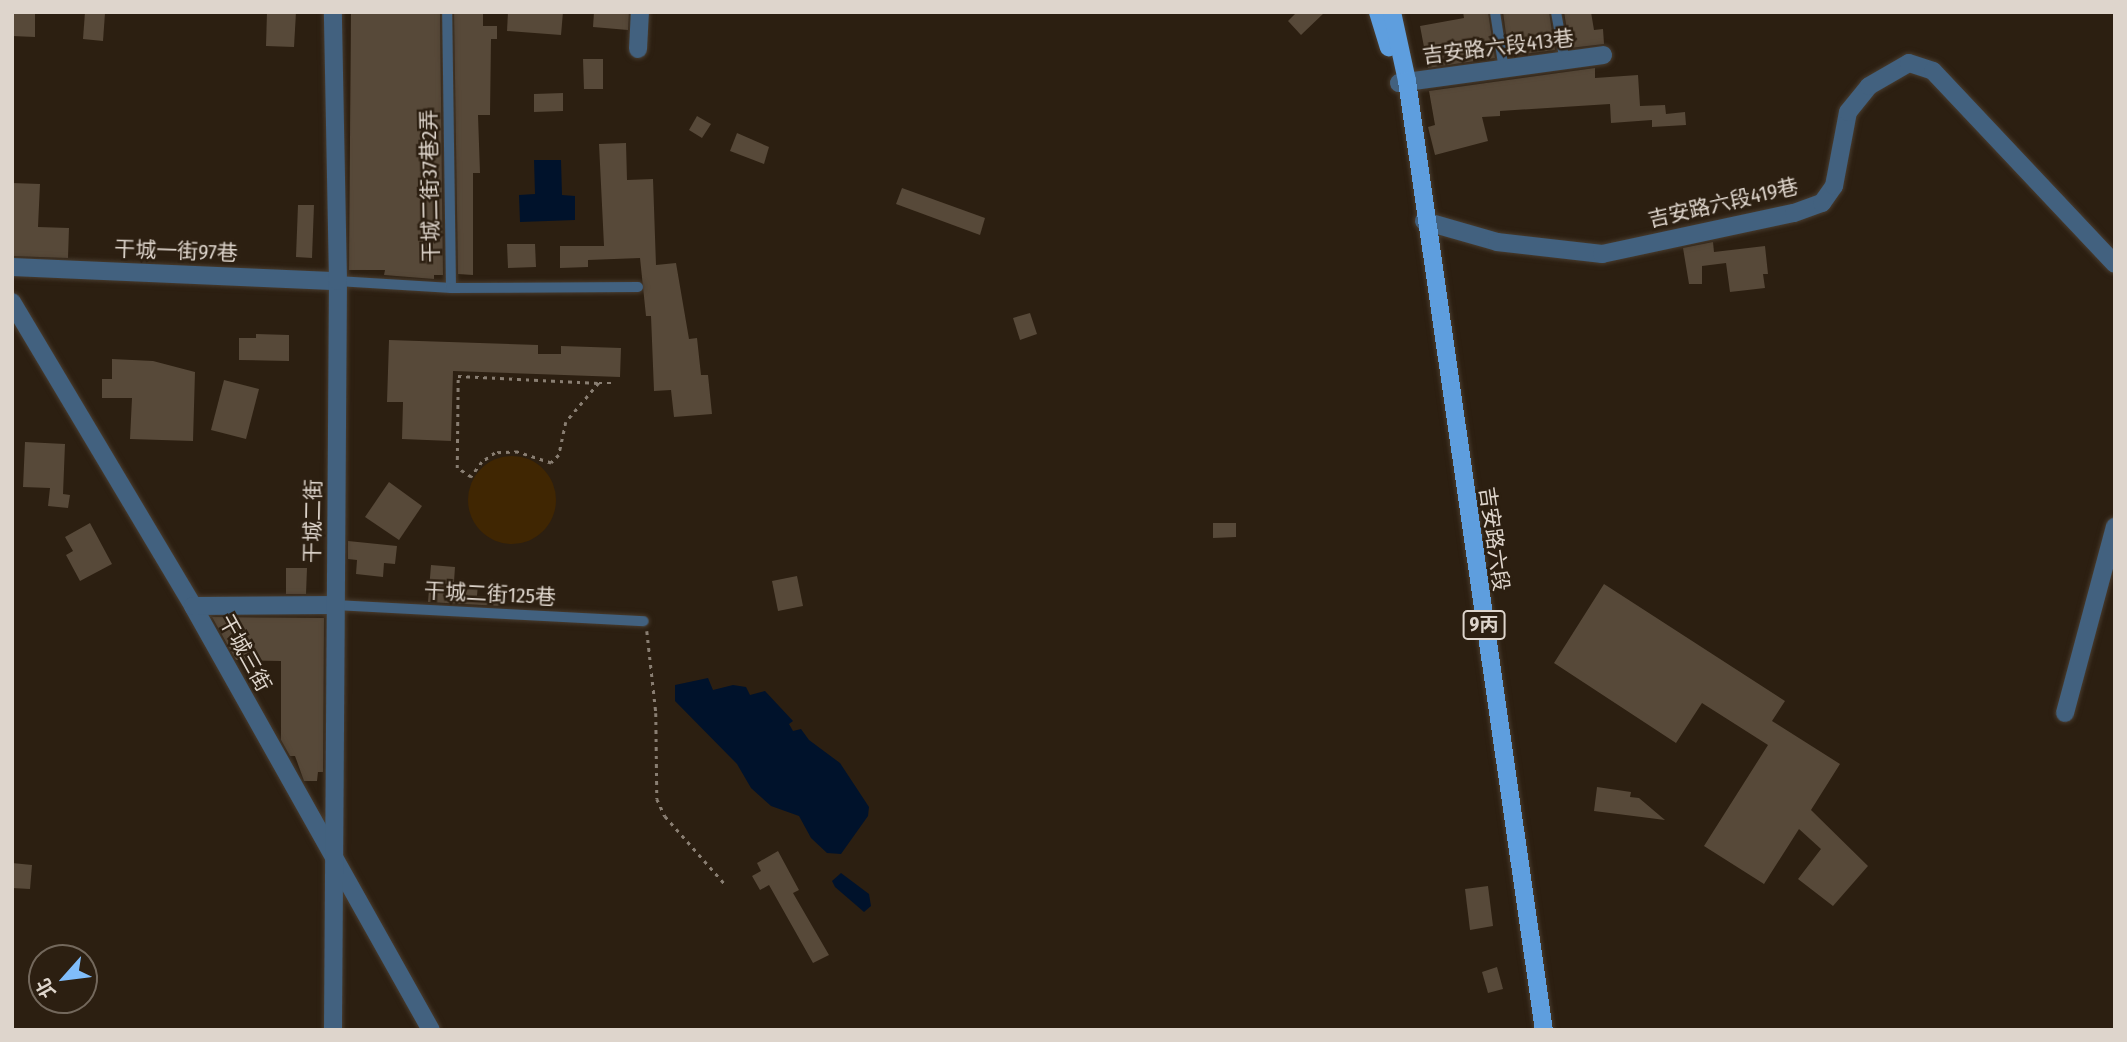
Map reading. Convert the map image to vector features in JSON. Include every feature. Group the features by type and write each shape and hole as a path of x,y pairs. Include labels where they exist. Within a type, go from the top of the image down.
{"main road":[{"name":"吉安路六段","path":"1378,12 1403,82"},
{"name":"吉安路六段","path":"1392,12 1544,1030"}],"street":[{"name":"干城二街","path":"333,12 338,281 332,854 333,1030"},
{"path":"638,50 640,12"},
{"name":"吉安路六段413巷","path":"1403,82 1603,55"},
{"name":"吉安路六段419巷","path":"1424,221 1497,242 1602,254 1794,213 1822,203 1834,186 1848,113 1868,86 1909,62 1933,71 2115,264"},
{"name":"干城一街97巷","path":"12,267 338,281"},
{"name":"干城三街","path":"12,302 193,606 431,1030"},
{"path":"2065,713 2115,527"},
{"path":"193,606 335,605"}],"lane":[{"name":"干城二街37巷2弄","path":"338,281 451,288 447,12"},
{"path":"1495,12 1504,70"},
{"path":"1556,12 1565,62"},
{"path":"451,288 638,287"},
{"name":"干城二街125巷","path":"335,605 644,621"}],"path":[{"path":"599,383 566,422 559,455 551,463 518,452 495,453 482,461 471,477 457,468 458,376 612,383"},
{"path":"644,621 656,713 657,799 666,816 724,883"}],"shaded area":[{"path":"503,456 521,456 537,463 549,475 556,491 556,509 549,525 537,537 521,544 503,544 487,537 475,525 468,509 468,491 475,475 487,463"}],"water":[{"path":"534,160 561,160 562,195 575,196 575,220 520,222 519,195 535,194"},
{"path":"708,678 713,690 733,685 746,687 750,695 765,691 793,721 789,724 793,731 801,729 809,740 840,763 869,807 868,816 841,854 827,853 811,838 799,816 771,806 751,788 737,764 675,701 675,685"},
{"path":"841,873 869,894 871,906 864,912 835,887 832,881"}],"building":[{"path":"12,12 35,12 35,37 12,36"},
{"path":"85,12 105,13 103,41 83,39"},
{"path":"267,12 296,12 294,47 266,46"},
{"path":"351,12 440,12 443,275 434,275 434,279 384,275 385,270 349,270"},
{"path":"454,12 483,12 483,26 497,26 497,39 491,39 490,115 478,115 480,173 473,173 473,275 458,274"},
{"path":"508,12 563,12 561,35 507,31"},
{"path":"594,12 629,12 628,30 593,27"},
{"path":"1297,12 1325,12 1301,35 1288,21"},
{"path":"1463,12 1488,12 1495,58 1428,68 1420,26 1464,18"},
{"path":"1503,12 1549,12 1555,50 1509,56"},
{"path":"1564,12 1591,12 1594,30 1603,29 1604,44 1570,48"},
{"path":"583,59 603,59 603,89 584,89"},
{"path":"1595,68 1595,78 1638,75 1640,106 1665,105 1666,114 1685,112 1686,125 1652,127 1652,120 1611,123 1610,104 1500,111 1500,116 1482,117 1488,141 1435,155 1428,127 1435,125 1429,91"},
{"path":"563,93 563,111 534,112 534,94"},
{"path":"697,116 711,124 702,138 689,130"},
{"path":"737,133 769,147 764,164 730,151"},
{"path":"626,143 627,180 653,179 656,265 676,263 689,339 697,338 701,375 708,375 712,414 674,417 671,390 654,391 651,316 646,316 640,258 588,260 588,267 560,268 560,246 604,246 599,144"},
{"path":"12,183 40,184 38,227 69,228 68,258 12,256"},
{"path":"902,188 985,218 980,235 896,204"},
{"path":"298,205 314,205 312,258 296,257"},
{"path":"1713,242 1714,252 1765,246 1768,274 1763,274 1765,288 1730,292 1726,263 1702,266 1702,284 1689,284 1683,248"},
{"path":"507,244 535,244 536,267 508,268"},
{"path":"1030,313 1037,334 1020,340 1013,318"},
{"path":"256,334 289,335 289,361 239,360 239,338 256,338"},
{"path":"389,340 538,345 538,354 561,354 561,346 621,348 620,377 453,371 451,441 402,439 403,402 387,402"},
{"path":"112,359 153,361 195,372 193,441 130,439 132,398 102,398 102,379 112,379"},
{"path":"224,380 259,389 246,439 211,430"},
{"path":"25,442 65,444 63,494 70,495 68,508 48,506 50,488 23,487"},
{"path":"389,482 422,506 399,540 365,517"},
{"path":"90,523 112,564 80,581 66,555 73,551 65,537"},
{"path":"1213,523 1236,523 1236,537 1213,538"},
{"path":"348,541 397,546 395,564 384,563 383,577 356,574 357,560 348,559"},
{"path":"431,565 455,567 454,582 478,584 477,596 501,598 500,606 428,602"},
{"path":"286,568 307,568 306,594 286,594"},
{"path":"797,576 803,606 778,611 772,581"},
{"path":"1604,584 1785,701 1772,721 1840,764 1811,810 1868,866 1833,906 1798,879 1821,849 1799,829 1764,884 1704,846 1768,745 1702,703 1676,743 1554,663"},
{"path":"212,617 324,618 323,772 318,772 317,781 304,781 295,756 290,756 281,740 281,661 236,660"},
{"path":"1597,787 1631,792 1630,797 1639,798 1665,820 1594,811"},
{"path":"778,851 799,890 793,893 829,955 813,963 769,885 760,890 752,876 761,871 757,863"},
{"path":"12,863 32,865 30,889 12,888"},
{"path":"1488,886 1493,926 1470,930 1465,889"},
{"path":"1497,967 1503,989 1488,993 1482,972"}]}
